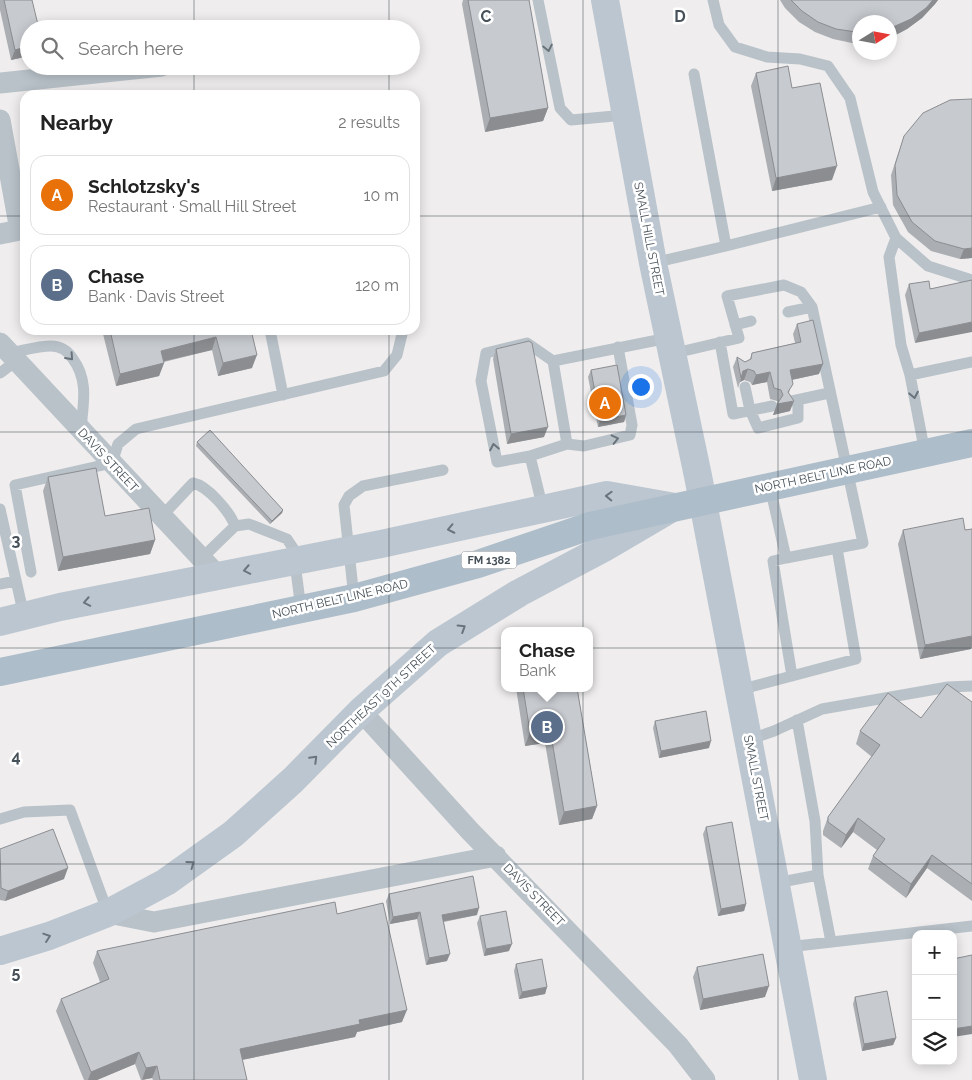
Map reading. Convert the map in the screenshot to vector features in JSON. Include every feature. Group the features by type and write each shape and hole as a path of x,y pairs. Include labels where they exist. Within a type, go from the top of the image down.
{"main road":[{"name":"NORTH BELT LINE ROAD","path":"0,672 57,658 354,598 478,564 590,526 674,507 701,489 770,487 972,443"}],"street":[{"name":"SMALL HILL STREET","path":"604,0 653,263 701,489"},
{"path":"0,83 76,75"},
{"path":"0,120 10,232"},
{"name":"DAVIS STREET","path":"6,357 81,430 209,567"},
{"name":"SMALL STREET","path":"701,489 813,1080"},
{"name":"NORTH BELT LINE ROAD","path":"12,619 209,567 294,561 606,494 674,507"},
{"name":"NORTHEAST 9TH STREET","path":"0,951 49,936 108,913 166,882 233,834 293,780 361,711 438,643 519,593 604,548 674,507"},
{"name":"DAVIS STREET","path":"361,711 470,831 678,1045 705,1080"},
{"path":"108,913 154,922 496,856"}],"lane":[{"path":"538,0 560,108 571,120 625,115"},
{"path":"713,0 719,25 735,47 767,57 800,60 828,66 850,98 873,192 896,238 928,266 972,280"},
{"path":"694,74 726,246"},
{"path":"653,263 881,208"},
{"path":"896,238 889,257 901,345 910,376 925,453"},
{"path":"553,361 618,347 670,346 720,342 739,338 728,296 784,285 801,292 812,307 829,393 863,543 772,561 792,676"},
{"path":"788,312 812,307"},
{"path":"735,325 751,321"},
{"path":"271,335 283,395"},
{"path":"31,572 15,485 112,463 118,444 136,429 384,371 397,355 402,335"},
{"path":"720,342 727,358 733,414 772,406"},
{"path":"567,444 553,361 527,343 486,353 481,381 497,462 530,456 567,444 584,446 630,435 632,425 618,347"},
{"path":"6,357 50,346 60,347 70,354 80,368 85,385 81,430"},
{"path":"910,376 972,362"},
{"path":"746,387 750,410 758,428 798,418 794,400 829,393"},
{"path":"530,456 543,509"},
{"path":"354,598 344,505 349,496 363,486 442,470"},
{"path":"162,516 193,484 200,484 230,515 235,526"},
{"path":"770,487 786,558"},
{"path":"0,509 16,581 12,619"},
{"path":"235,526 250,524 287,539 293,548 302,609"},
{"path":"209,567 235,526"},
{"path":"739,690 856,659 837,548"},
{"path":"0,584 16,581"},
{"path":"748,740 774,731 822,709 861,701 972,686"},
{"path":"797,720 815,821 818,875 831,942"},
{"path":"0,819 24,812 70,810 108,913"},
{"path":"776,883 818,875"},
{"path":"788,947 972,926"}],"building":[{"path":"4,0 32,0 37,20 20,20 20,49 15,50"},
{"path":"468,0 529,0 548,108 490,118"},
{"path":"791,0 933,0 911,19 897,25 897,15 852,15 852,31 836,29 818,22 802,11"},
{"path":"788,66 792,88 820,83 837,166 776,178 756,73"},
{"path":"972,99 972,248 964,249 935,241 912,222 897,195 895,165 904,136 923,113 950,100"},
{"path":"972,280 972,322 919,333 909,284 929,281 930,289"},
{"path":"813,320 823,364 790,370 793,384 788,392 794,401 777,404 783,395 781,390 774,388 770,372 756,375 754,371 748,369 743,371 741,378 737,357 745,362 751,359 752,353 801,342 797,324"},
{"path":"111,335 252,335 257,355 223,363 216,337 161,351 164,363 120,374"},
{"path":"529,341 532,343 548,427 511,434 496,349"},
{"path":"617,365 626,415 600,420 591,370"},
{"path":"210,430 283,510 272,521 197,442"},
{"path":"96,468 105,516 149,508 155,540 63,557 48,477"},
{"path":"963,518 965,530 972,529 972,636 925,645 903,530"},
{"path":"947,684 972,702 972,884 932,855 911,884 873,856 885,839 858,818 846,835 828,822 828,817 880,745 860,731 888,693 921,718"},
{"path":"524,692 578,692 597,806 564,812 550,729 530,732"},
{"path":"706,711 711,741 661,751 655,721"},
{"path":"732,822 746,904 721,909 706,827"},
{"path":"53,829 68,868 8,891 1,888 0,849"},
{"path":"473,876 479,908 442,915 450,954 429,958 420,912 393,917 389,894"},
{"path":"335,902 337,914 383,903 407,1010 359,1020 360,1024 240,1049 247,1080 160,1080 157,1066 146,1068 139,1052 91,1072 61,999 109,979 97,951"},
{"path":"506,911 512,944 486,949 480,916"},
{"path":"763,954 769,986 703,999 697,967"},
{"path":"972,955 972,1026 957,1028 957,975 957,958"},
{"path":"542,959 547,987 522,992 516,964"},
{"path":"887,991 896,1038 864,1044 855,997"}],"place":[{"name":"Schlotzsky's","path":"605,403"},
{"name":"Chase","path":"547,727"}]}
